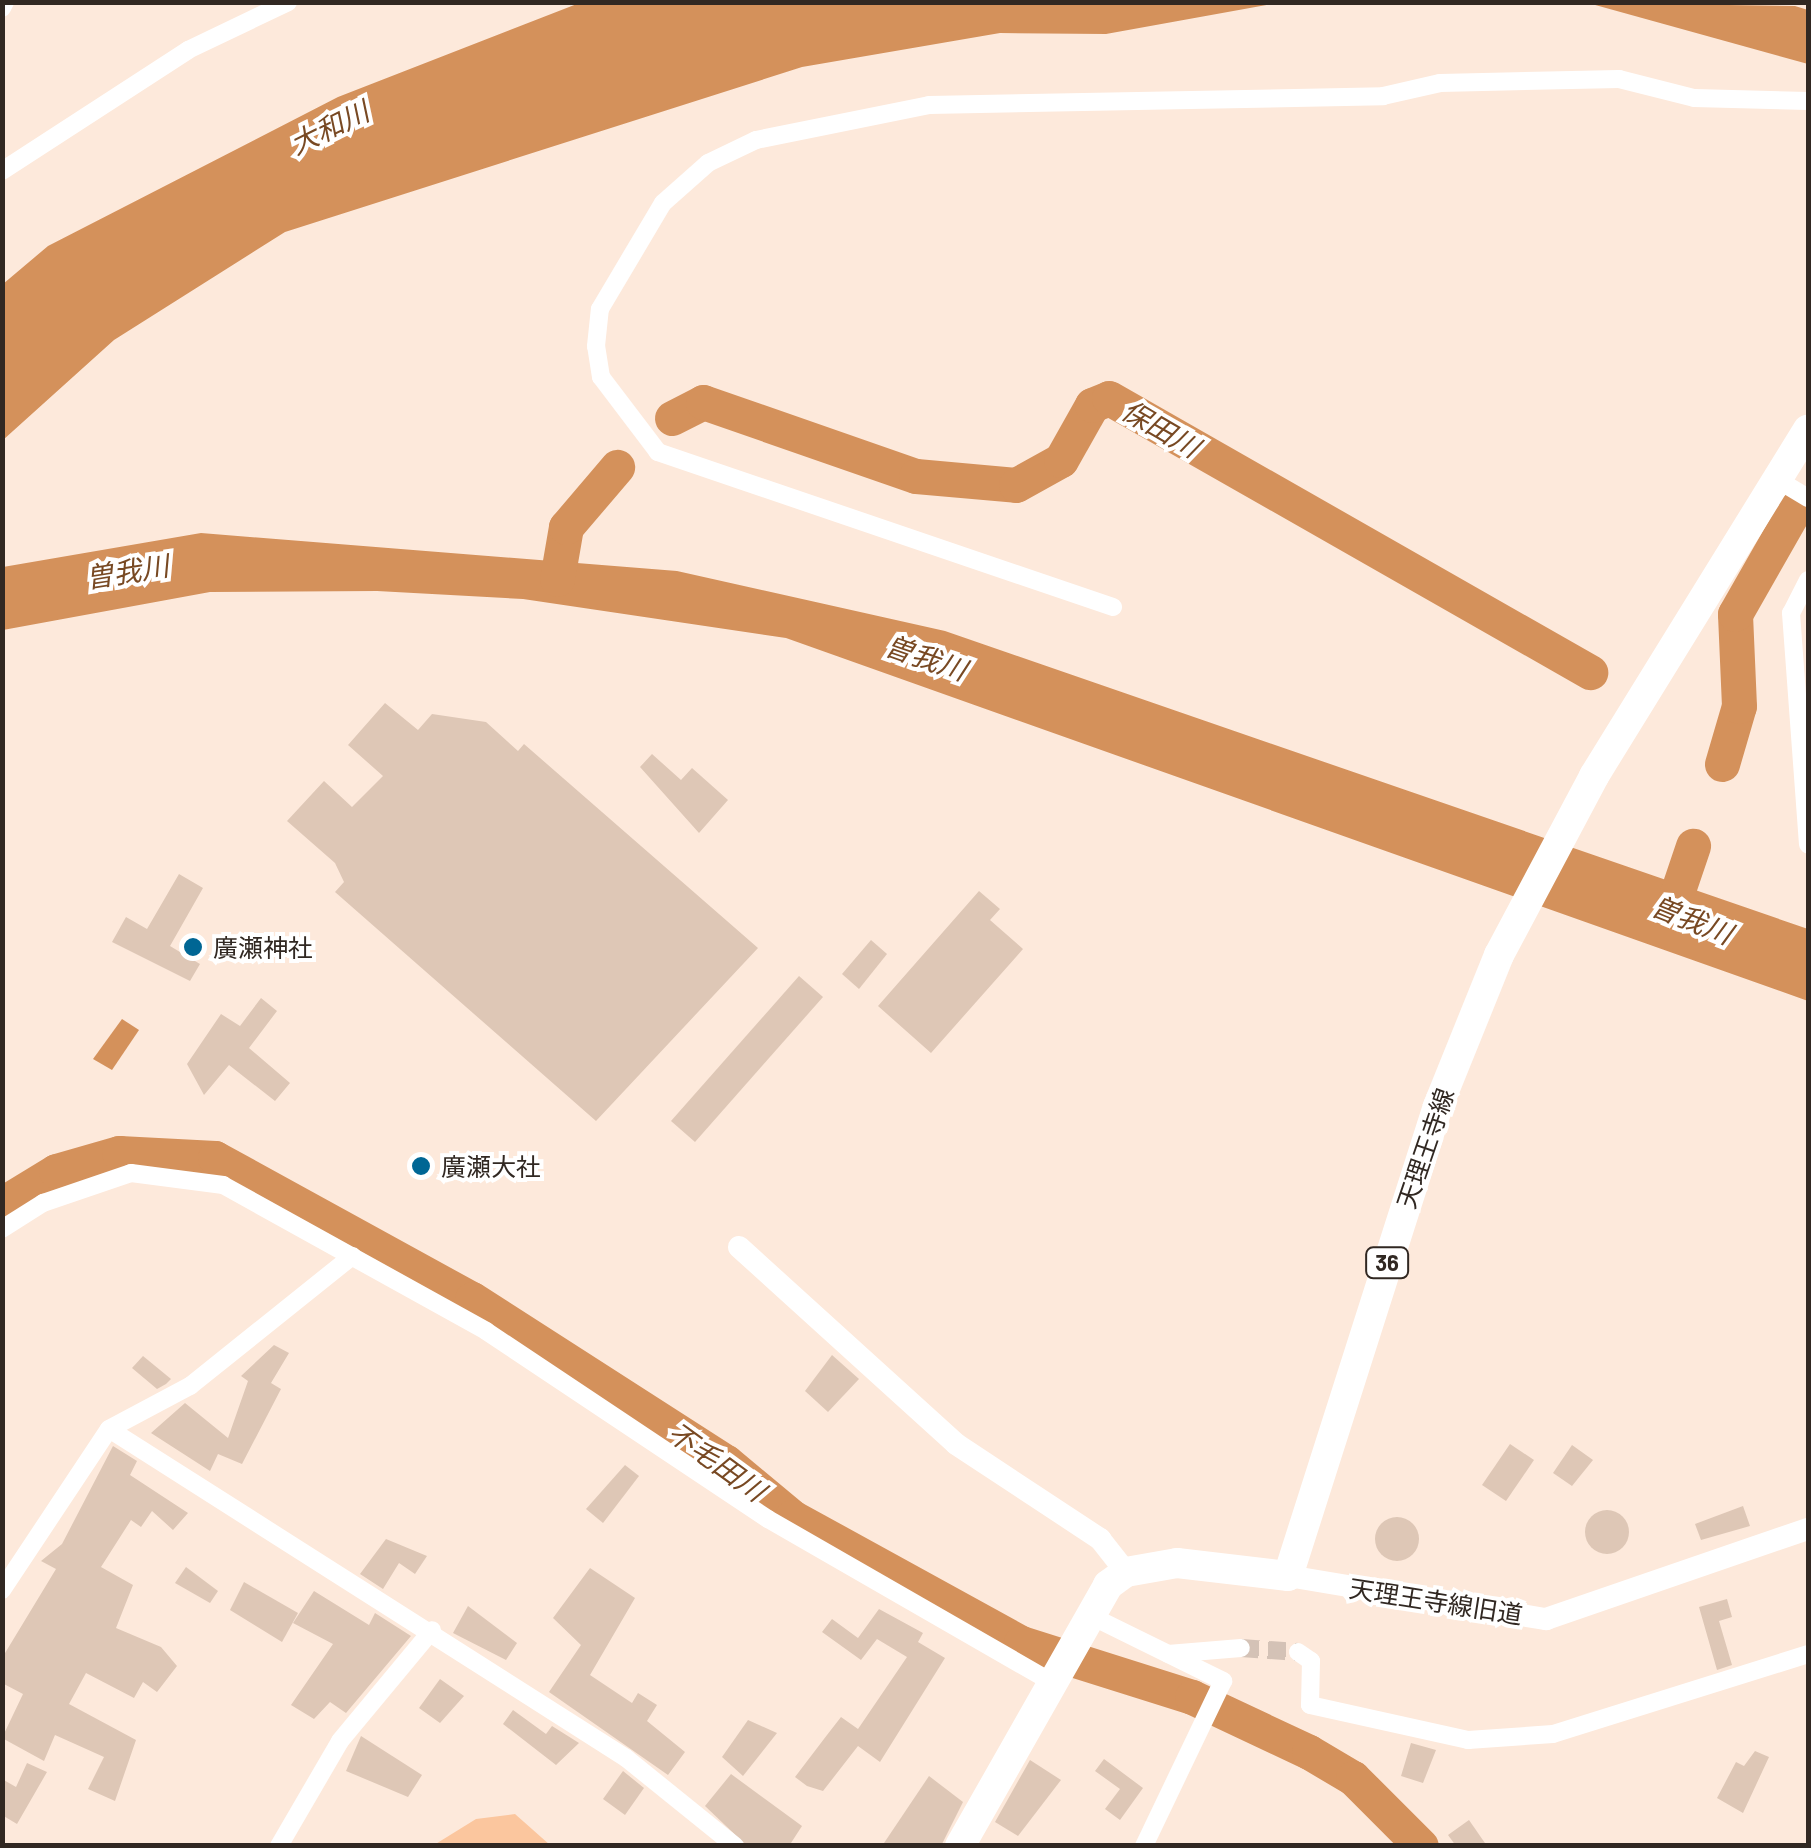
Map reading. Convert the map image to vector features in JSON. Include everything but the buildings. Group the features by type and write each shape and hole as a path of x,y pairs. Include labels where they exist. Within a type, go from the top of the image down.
{"main road":[{"name":"天理王寺線","path":"1288,1576 1438,1106 1500,955 1594,776 1808,434"},
{"path":"960,1846 1087,1614 1126,1572 1202,1564 1288,1576"}],"street":[{"path":"2,171 188,50 288,2"},
{"path":"1113,608 658,452 601,377 596,346 600,309 664,204 708,163 756,140 930,105 1383,96 1440,83 1619,79 1694,98 1808,101"},
{"path":"1778,480 1808,498"},
{"path":"1808,580 1791,613 1808,844"},
{"path":"2,1229 88,1184 168,1172 236,1191 502,1342 881,1588 1059,1665"},
{"path":"740,1247 956,1444 1100,1539 1126,1572"},
{"path":"2,1590 110,1430 190,1386 352,1256"},
{"path":"110,1430 302,1558 432,1630 626,1758 734,1846"},
{"name":"天理王寺線旧道","path":"1288,1576 1546,1619 1808,1529"},
{"path":"1087,1614 1223,1681 1144,1846"},
{"path":"279,1846 340,1740 432,1630"},
{"path":"1168,1654 1241,1648"},
{"path":"1298,1652 1311,1661 1310,1705 1468,1740 1553,1734 1808,1654"}],"shaded area":[{"path":"515,1814 550,1845 434,1845 476,1819"}],"water":[{"name":"大和川","path":"582,2 1277,3 1106,34 1000,33 802,67 285,232 114,340 3,440 3,284 48,246 338,97"},
{"path":"1588,3 1795,6 1808,10 1808,64"},
{"name":"曽我川","path":"201,533 677,571 945,631 1808,929 1808,1001 786,638 523,599 377,591 210,592 3,630 3,567"},
{"path":"122,1019 139,1030 112,1070 93,1059"}],"waterway":[{"name":"保田川","path":"672,418 703,402 916,476 1016,485 1061,460 1092,405 1109,398 1590,672"},
{"name":"保田川","path":"557,579 566,527 617,467"},
{"name":"保田川","path":"1722,764 1739,706 1735,614 1795,509"},
{"name":"保田川","path":"1671,911 1693,846"},
{"name":"不毛田川","path":"2,1204 56,1171 119,1153 215,1158 472,1299 726,1462 792,1517 1021,1643 1192,1697 1309,1752 1353,1778 1421,1846"}],"tunnel":[{"path":"1241,1648 1298,1652"}],"place":[{"name":"廣瀬神社","path":"193,947"},
{"name":"廣瀬大社","path":"421,1166"}]}
